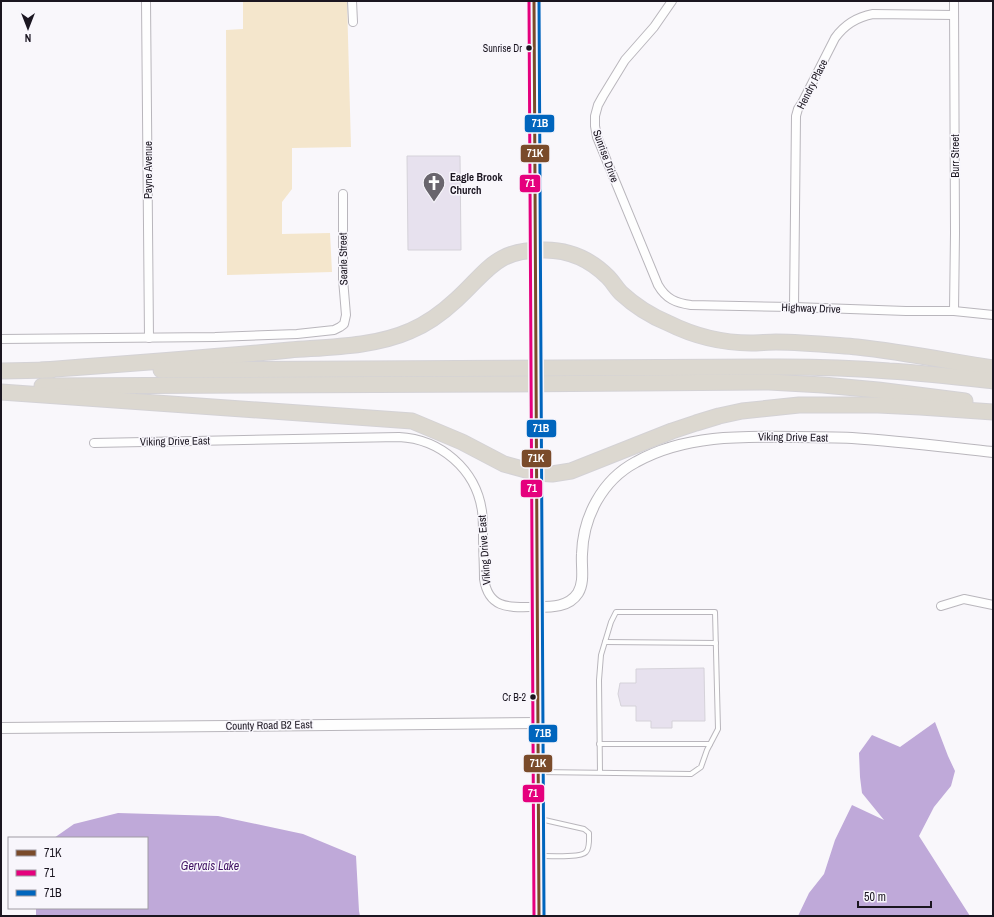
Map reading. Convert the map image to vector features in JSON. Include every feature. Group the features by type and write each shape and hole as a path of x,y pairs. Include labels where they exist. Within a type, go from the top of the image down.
{"highway":[{"path":"42,370 281,351 373,342 390,338 410,331 444,311 498,260 511,254 536,250 560,251 587,261 610,279 619,291 648,312 666,323 706,337 751,343 776,342 857,347 993,368"},
{"path":"1,371 781,367 888,370 993,381"},
{"path":"1,386 769,382 878,390 932,396 993,406"},
{"path":"1,392 412,421 462,442 504,464 537,473 552,474 571,471 672,431 719,416 742,411 799,405 878,405 993,412"}],"street":[{"name":"Payne Avenue","path":"146,1 149,338"},
{"path":"352,1 353,22"},
{"path":"534,1 539,916"},
{"name":"Sunrise Drive","path":"669,298 662,292 658,285 597,137 595,116 598,105 626,60 654,27 672,1"},
{"name":"Burr Street","path":"954,1 956,233 954,311"},
{"name":"Hendry Place","path":"794,307 796,116 798,109 802,104 835,38 847,24 856,18 866,15 954,15"},
{"name":"Searle Street","path":"149,338 215,338 297,334 334,330 340,327 344,324 346,315 343,279 343,194"},
{"name":"Highway Drive","path":"669,298 679,303 692,305 954,311 993,315"},
{"path":"1,339 149,338"},
{"name":"Viking Drive East","path":"94,443 406,437 433,445 456,461 466,472 473,484 482,511 485,587 488,593 498,603 512,607 561,605 567,603 578,593 582,580 583,539 586,525 599,496 610,482 623,470 635,462 667,448 710,439 758,437 851,438 993,452"},
{"path":"941,606 964,599 993,606"},
{"name":"County Road B2 East","path":"1,728 538,723"}],"lane":[{"path":"538,772 600,773 691,774 702,767 707,750 718,729 715,612 616,612 611,622 601,656 599,680 600,773"},
{"path":"605,642 716,643"},
{"path":"599,744 710,744"},
{"path":"538,819 584,829 589,833 589,847 586,852 579,856 539,856"}],"shaded area":[{"path":"243,1 347,1 351,147 292,148 292,189 282,202 282,234 330,233 332,272 227,275 226,30 243,29"}],"water":[{"path":"935,722 955,771 951,786 934,807 919,836 970,916 798,916 809,893 824,874 835,840 852,805 884,820 862,793 859,753 872,735 900,747"},
{"name":"Gervais Lake","path":"118,813 218,816 303,834 356,856 360,916 36,916 36,909 148,909 148,837 55,837 74,824"}],"building":[{"name":"Eagle Brook Church","path":"407,156 460,156 461,250 408,250"},
{"path":"704,668 705,721 672,721 672,728 651,728 651,721 636,721 636,706 621,706 618,694 620,683 636,683 636,669"}],"transit line":[{"name":"71","path":"529,1 534,916"},
{"name":"71K","path":"534,1 539,916"},
{"name":"71B","path":"539,1 544,916"}],"place":[{"name":"Sunrise Dr","path":"529,48"},
{"name":"Eagle Brook Church","path":"434,202"},
{"name":"Cr B-2","path":"533,697"}]}
